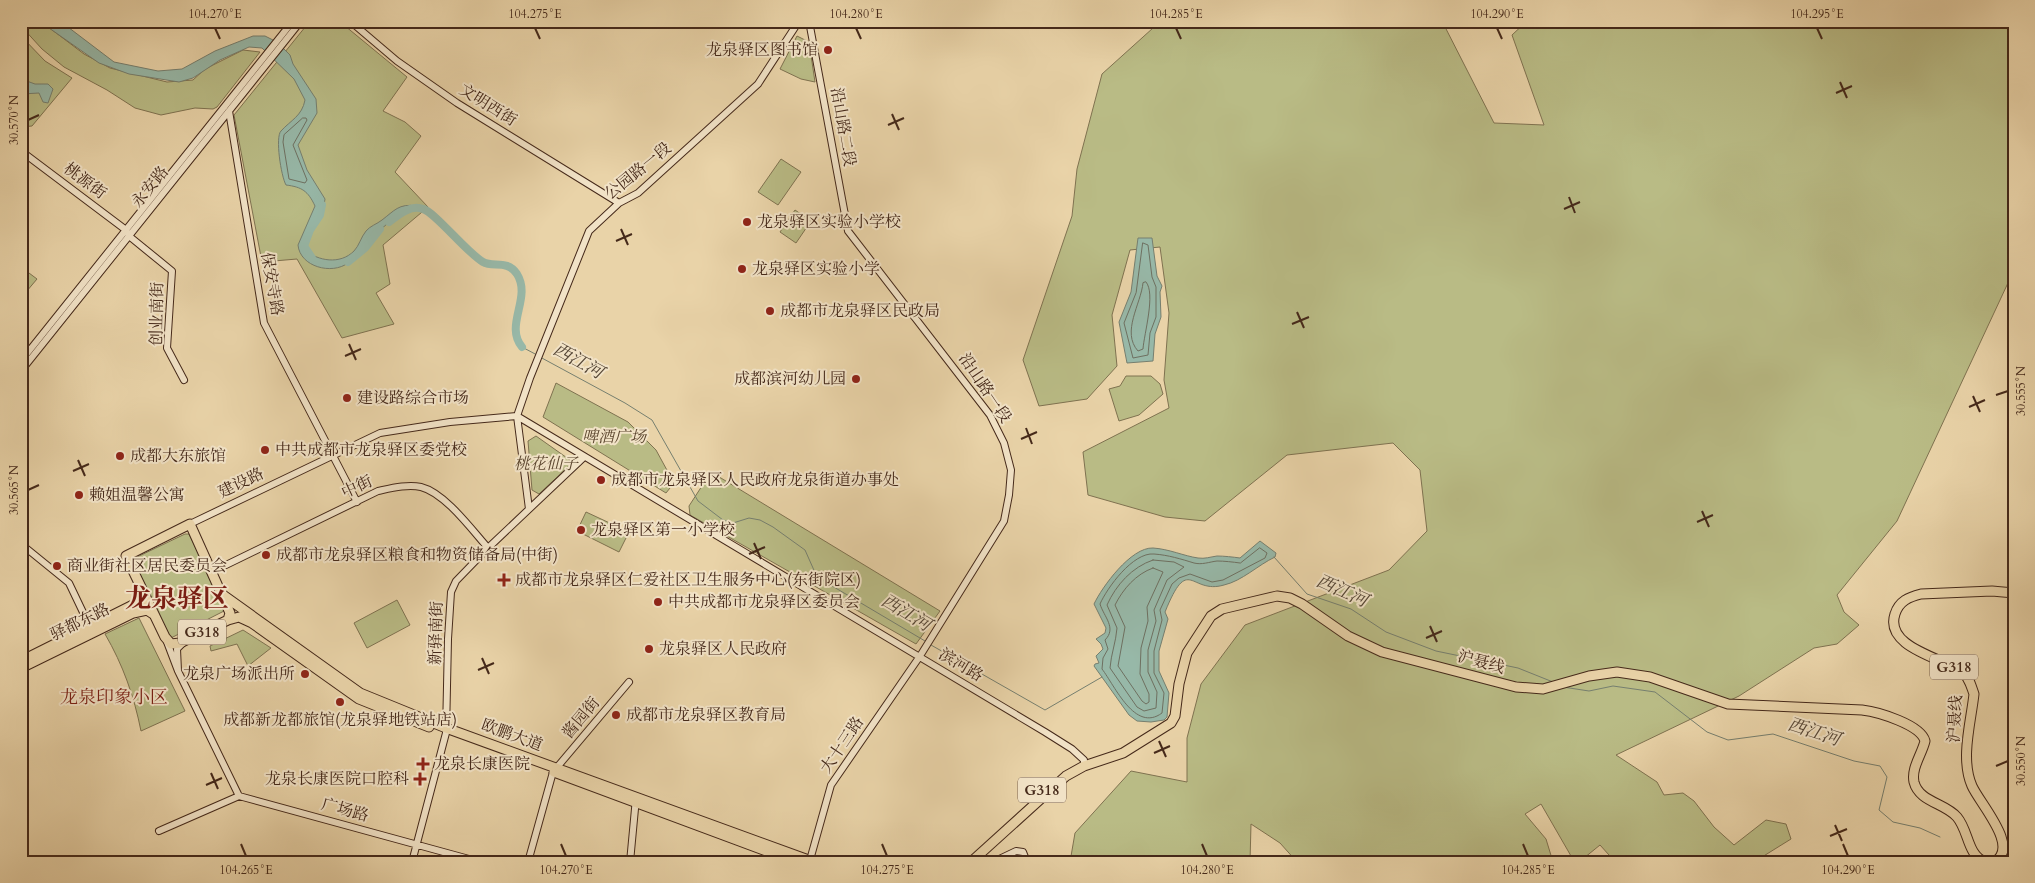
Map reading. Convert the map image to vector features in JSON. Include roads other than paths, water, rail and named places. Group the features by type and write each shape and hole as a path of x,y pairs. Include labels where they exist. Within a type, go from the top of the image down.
{"highway":[{"name":"建设路","path":"144,594 126,556 190,524"},
{"name":"G318","path":"144,594 167,642 175,644 185,641 228,620 230,613 223,595 190,524"},
{"name":"沪聂线","path":"1994,862 2001,858 2003,853 2003,839 1973,787 1967,766 1974,694 1970,683 1963,672 1907,644 1898,636 1893,624 1898,606 1911,597 1921,594 1992,590 2014,593"},
{"name":"驿都东路","path":"21,661 138,602 144,594"},
{"name":"欧鹏大道","path":"223,595 360,693 446,730"},
{"name":"沪聂线","path":"971,862 1066,776 1084,763 1122,754 1166,727 1173,719 1188,653 1211,616 1222,609 1276,596 1290,598 1302,604 1348,636 1382,652 1521,688 1535,690 1603,673 1633,674 1719,702 1862,710 1880,714 1916,730 1925,739 1914,773 1915,784 1919,791 1958,818 1973,851 1985,862"},
{"name":"驿都东路","path":"21,668 133,613 147,610 154,614"},
{"name":"欧鹏大道","path":"228,620 239,617 252,623 359,699 810,861"},
{"name":"G318","path":"962,862 1064,772 1084,763"},
{"name":"欧鹏大道","path":"636,799 796,862"}],"street":[{"path":"281,41 293,21"},
{"name":"永安路","path":"21,371 128,233 228,111 264,62 301,21"},
{"name":"文明西街","path":"350,21 397,61 457,103 619,203"},
{"name":"公园路一段","path":"517,416 544,340 588,231 619,203 638,193 758,84 799,21"},
{"name":"沿山路二段","path":"809,21 848,231 852,236"},
{"path":"21,361 128,233 264,62"},
{"name":"保安寺路","path":"228,111 264,323 357,502"},
{"name":"桃源街","path":"21,151 128,233"},
{"name":"创业南街","path":"128,233 172,271 167,348 184,380"},
{"name":"沿山路一段","path":"852,236 990,415 1004,443 1011,470 1010,495 1004,521 920,656"},
{"path":"517,416 529,509"},
{"name":"建设路","path":"190,524 380,433 450,422 517,416"},
{"name":"滨河路","path":"517,416 583,458 733,544 1068,746 1084,763"},
{"name":"新驿南街","path":"412,862 446,730 451,592 456,581 488,548 583,458"},
{"name":"中街","path":"226,565 378,491 398,487 419,487 441,497 488,548"},
{"path":"21,544 69,583 90,627"},
{"path":"178,671 177,649 185,641"},
{"path":"159,831 239,796 178,671 167,642"},
{"name":"大十三路","path":"810,861 832,785 920,656"},
{"name":"酱园街","path":"555,770 629,682"},
{"path":"528,862 555,770"},
{"name":"广场路","path":"239,796 480,862"},
{"path":"630,862 636,799"},
{"path":"993,862 1016,851 1022,852 1025,856 1024,862"}],"water":[{"path":"39,21 60,21 114,62 158,71 182,69 215,51 253,36 265,36 277,42 290,55 293,64 316,99 317,113 298,145 307,170 325,199 323,212 312,225 305,250 316,257 336,260 348,255 356,249 364,233 369,228 397,208 410,205 416,206 401,213 388,223 348,263 341,267 326,268 310,264 300,253 298,245 315,206 304,191 286,185 279,148 279,135 281,131 299,114 305,100 294,79 262,48 249,47 220,60 193,78 179,82 129,74 99,63"},
{"path":"21,71 24,80 35,84 48,84 53,89 48,103 43,102 39,93 22,94"},
{"path":"1138,238 1152,238 1157,276 1162,286 1160,292 1161,317 1155,334 1153,361 1127,363 1119,322 1131,292"},
{"path":"1260,541 1276,553 1275,557 1231,583 1213,587 1185,580 1173,594 1165,612 1168,619 1159,651 1159,671 1169,693 1167,717 1164,720 1151,722 1137,721 1129,715 1094,666 1099,663 1096,656 1103,649 1096,639 1105,633 1106,628 1094,604 1110,579 1127,561 1144,549 1153,548 1201,558 1217,556 1240,558"}],"waterway":[{"name":"西江河","path":"312,258 304,246 310,230 320,215 322,205"},
{"name":"西江河","path":"389,222 409,209 423,209 435,217 468,250 483,262 504,265 513,269 521,283 522,292 516,330 517,339 522,347"},
{"name":"西江河","path":"348,262 365,248 380,229"},
{"name":"西江河","path":"522,347 537,355"},
{"name":"西江河","path":"540,357 625,403 652,420 698,501 723,520 733,523 749,518 760,520 773,527 805,550 817,577 925,641"},
{"name":"西江河","path":"1274,557 1307,594 1351,609 1386,632 1436,651 1518,668 1553,682"},
{"name":"西江河","path":"931,645 1045,710 1102,677"},
{"name":"西江河","path":"1563,687 1589,691 1613,686 1655,692 1707,732 1728,740 1773,734 1854,761 1880,766 1887,777 1879,810 1893,822 1920,828 1940,837"}],"place":[{"name":"龙泉驿区图书馆","path":"828,50"},
{"name":"龙泉驿区实验小学校","path":"747,222"},
{"name":"龙泉驿区实验小学","path":"742,269"},
{"name":"成都市龙泉驿区民政局","path":"770,311"},
{"name":"成都滨河幼儿园","path":"856,379"},
{"name":"建设路综合市场","path":"347,398"},
{"name":"中共成都市龙泉驿区委党校","path":"265,450"},
{"name":"成都大东旅馆","path":"120,456"},
{"name":"成都市龙泉驿区人民政府龙泉街道办事处","path":"601,480"},
{"name":"赖姐温馨公寓","path":"79,495"},
{"name":"龙泉驿区第一小学校","path":"581,530"},
{"name":"成都市龙泉驿区粮食和物资储备局(中街)","path":"266,555"},
{"name":"商业街社区居民委员会","path":"57,566"},
{"name":"成都市龙泉驿区仁爱社区卫生服务中心(东街院区)","path":"504,580"},
{"name":"中共成都市龙泉驿区委员会","path":"658,602"},
{"name":"龙泉驿区人民政府","path":"649,649"},
{"name":"龙泉广场派出所","path":"305,674"},
{"name":"成都新龙都旅馆(龙泉驿地铁站店)","path":"340,702"},
{"name":"成都市龙泉驿区教育局","path":"616,715"},
{"name":"龙泉长康医院","path":"423,764"},
{"name":"龙泉长康医院口腔科","path":"420,779"}],"district":[{"name":"龙泉驿区","path":"177,598"},
{"name":"龙泉印象小区","path":"114,697"}],"park label":[{"name":"啤酒广场","path":"614,437"},
{"name":"桃花仙子","path":"546,464"}]}
